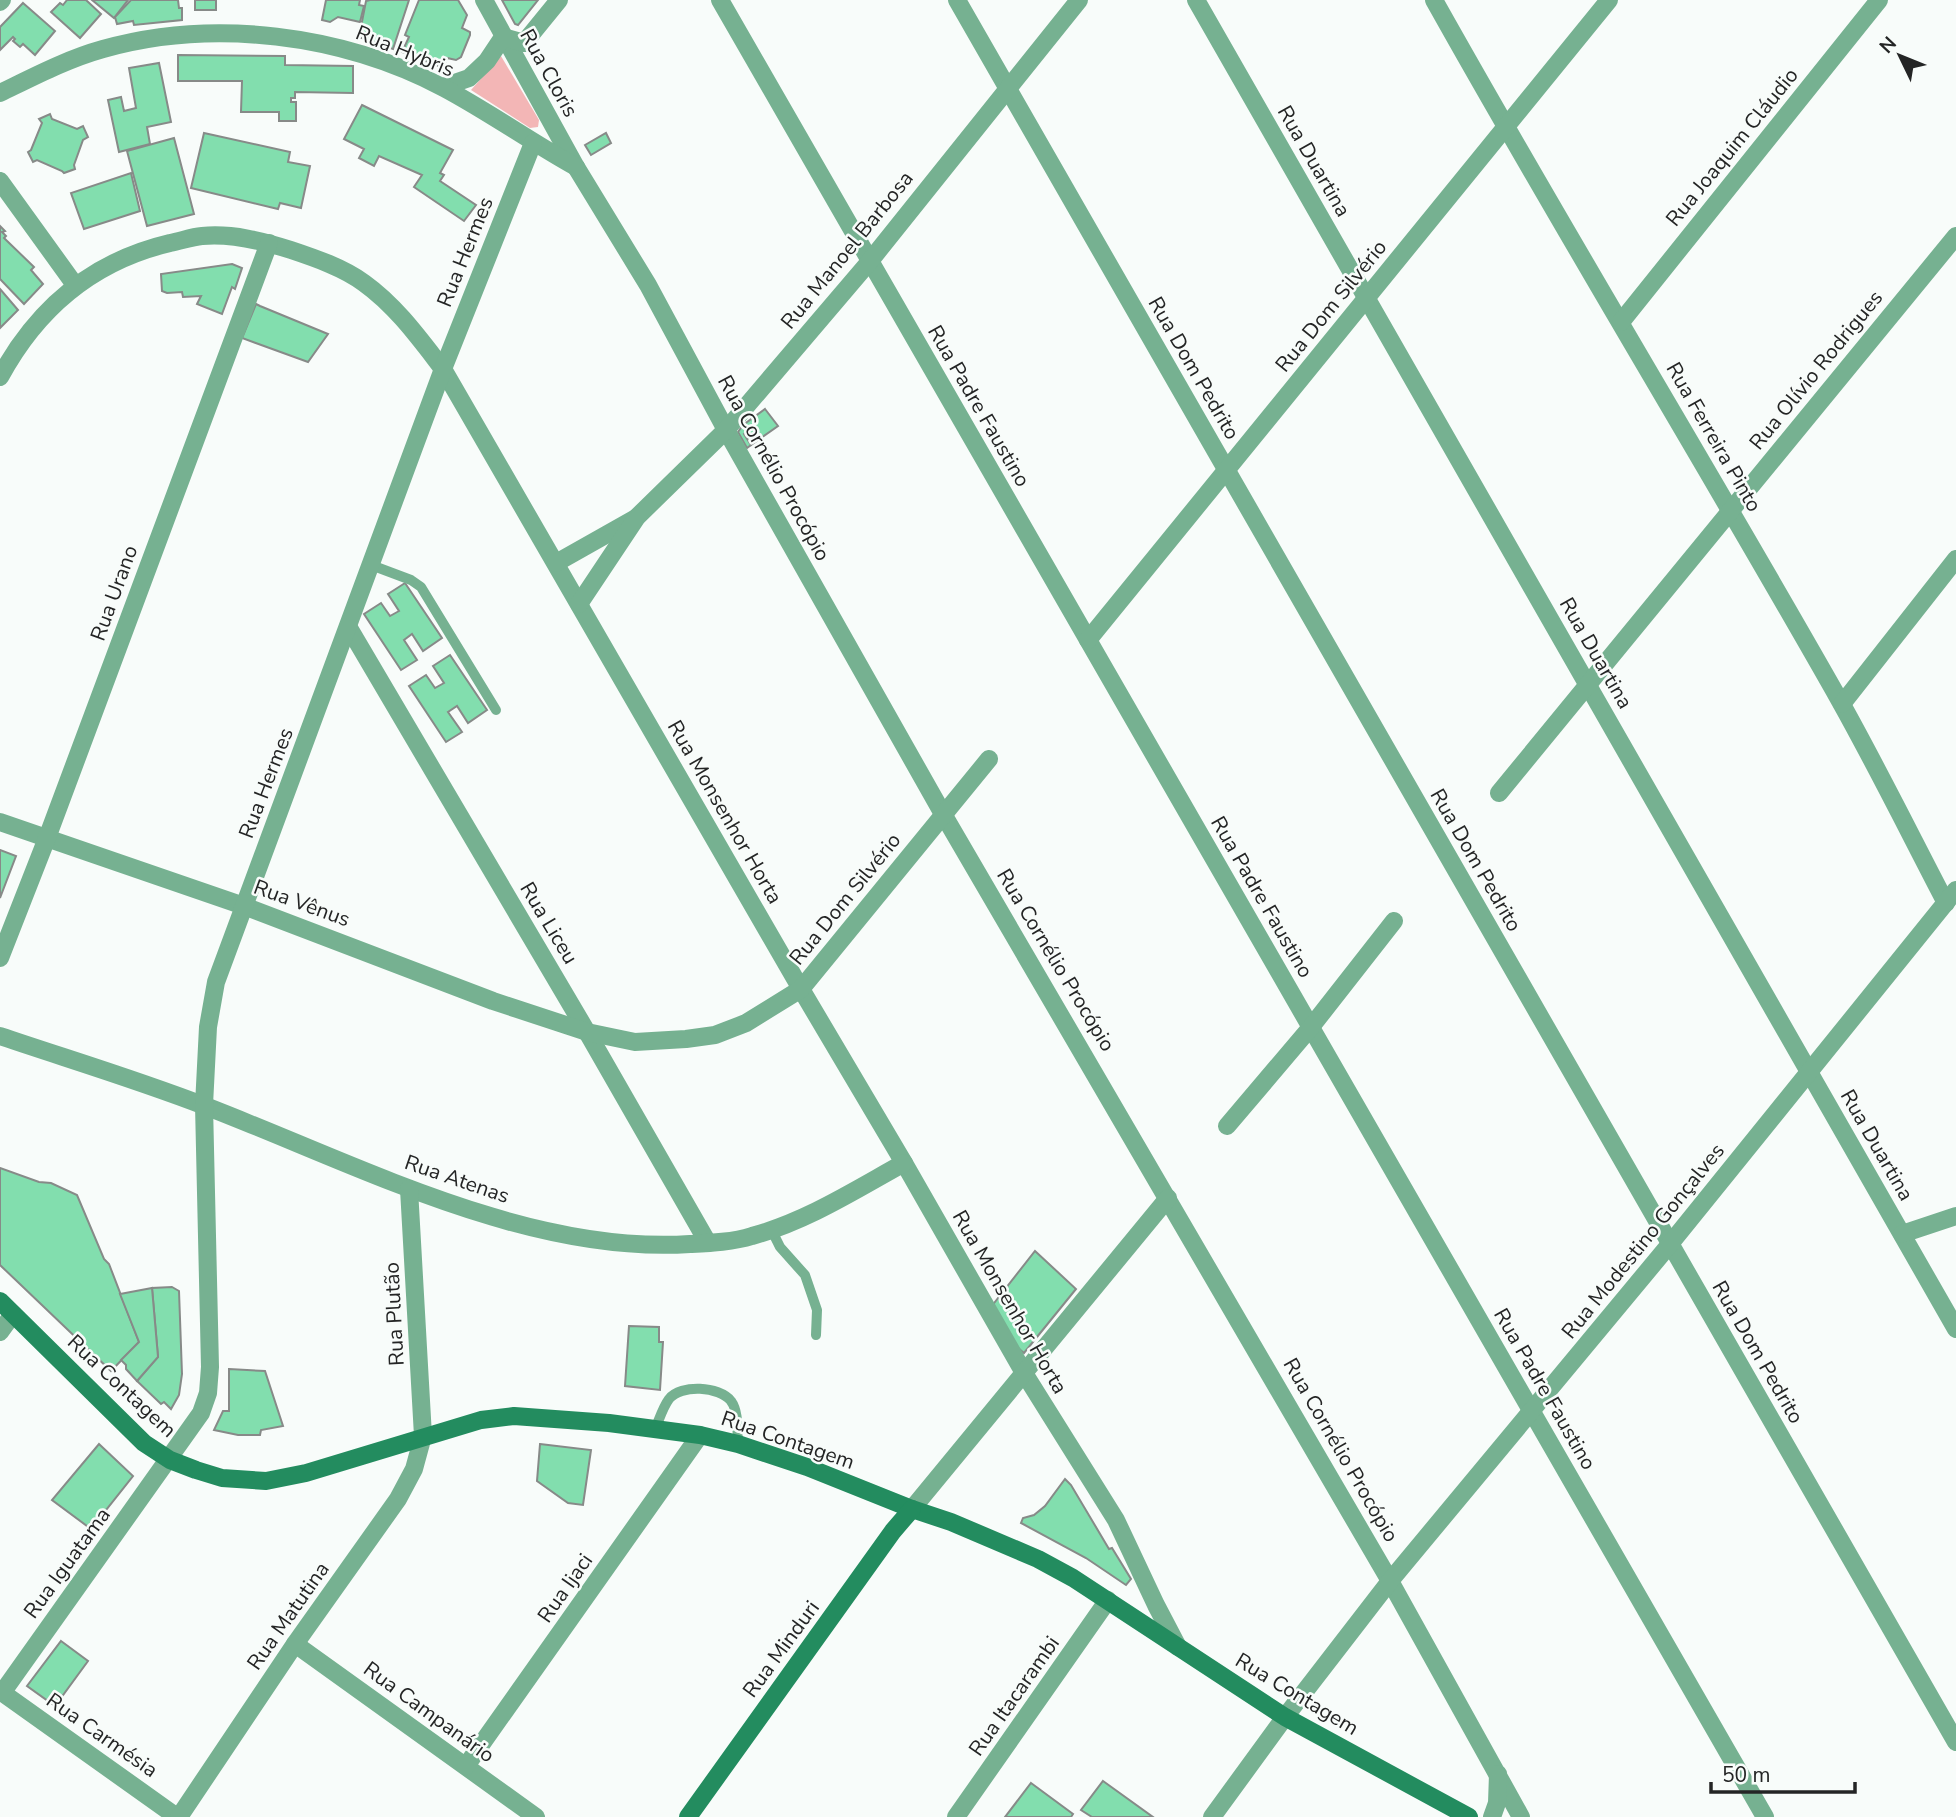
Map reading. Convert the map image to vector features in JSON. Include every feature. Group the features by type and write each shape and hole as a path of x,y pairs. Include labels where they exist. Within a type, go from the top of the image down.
{"street":[{"name":"Rua Cloris","path":"484,0 576,167"},
{"path":"443,87 469,78 487,61 503,37 524,43 559,0"},
{"name":"Rua Padre Faustino","path":"720,0 1765,1817"},
{"name":"Rua Dom Pedrito","path":"957,0 1956,1742"},
{"name":"Rua Manoel Barbosa","path":"579,604 637,517 726,430 870,261 1079,0"},
{"name":"Rua Duartina","path":"1196,0 1956,1329"},
{"name":"Rua Ferreira Pinto","path":"1434,0 1505,128 1731,511 1951,897"},
{"name":"Rua Dom Silvério","path":"1088,640 1609,0"},
{"name":"Rua Joaquim Cláudio","path":"1621,322 1880,0"},
{"name":"Rua Hybris","path":"0,93 58,65 103,49 178,36 232,33 300,39 367,55 443,87 576,167"},
{"name":"Rua Hermes","path":"170,1460 201,1413 208,1393 211,1367 204,1105 211,1004 216,982 443,369 533,143"},
{"name":"Rua Cornélio Procópio","path":"576,167 648,285 726,430 943,814 1390,1581 1521,1817"},
{"path":"0,181 75,285"},
{"name":"Rua Monsenhor Horta","path":"0,377 17,346 75,285 107,264 145,249 201,236 237,237 269,243 309,256 361,281 389,303 443,369 1024,1373 1116,1520 1178,1647"},
{"name":"Rua Olívio Rodrigues","path":"1499,793 1956,236"},
{"name":"Rua Urano","path":"0,958 269,243"},
{"name":"Rua Manoel Barbosa","path":"556,563 637,517"},
{"path":"1842,704 1956,559"},
{"name":"Rua Liceu","path":"349,628 708,1243"},
{"name":"Rua Dom Silvério","path":"587,1032 635,1042 715,1035 746,1023 801,989 989,759"},
{"name":"Rua Vênus","path":"0,822 244,906 493,1001 587,1032"},
{"name":"Rua Modestino Gonçalves","path":"1212,1817 1390,1581 1670,1244 1951,897"},
{"path":"1227,1126 1311,1027 1394,921"},
{"name":"Rua Atenas","path":"0,1036 204,1105 409,1189 508,1220 616,1244 667,1246 752,1237 805,1218 904,1163"},
{"name":"Rua Plutão","path":"409,1189 424,1436"},
{"path":"912,1509 1168,1198"},
{"path":"1902,1234 1956,1216"},
{"name":"Rua Contagem","path":"0,1301 144,1443 170,1460 222,1478 266,1481 306,1473 481,1420 514,1416 545,1417 700,1435 738,1444 807,1467 912,1509 951,1521 1038,1559 1108,1600 1285,1717 1468,1817"},
{"path":"0,1332 13,1314"},
{"name":"Rua Ijaci","path":"466,1766 700,1435"},
{"name":"Rua Matutina","path":"178,1817 295,1644 398,1499 414,1469 424,1436"},
{"name":"Rua Iguatama","path":"1,1692 170,1460"},
{"name":"Rua Minduri","path":"688,1817 893,1531 912,1509"},
{"name":"Rua Itacarambi","path":"956,1817 1108,1600"},
{"name":"Rua Campanário","path":"295,1644 536,1817"},
{"name":"Rua Carmésia","path":"1,1692 178,1817"},
{"path":"1492,1817 1497,1803 1498,1774"}],"lane":[{"path":"370,565 411,580 421,587 496,710"},
{"path":"771,1229 780,1247 805,1275 817,1310 816,1335"},
{"path":"655,1429 669,1399 676,1394 696,1389 715,1391 729,1398 733,1405 738,1444"}],"shaded area":[{"path":"501,56 539,120 538,127 530,128 471,90"}],"building":[{"path":"67,0 86,0 101,14 80,38 51,12"},
{"path":"92,0 128,0 114,18"},
{"path":"131,0 178,0 179,8 182,8 182,20 117,24 115,17"},
{"path":"195,0 216,0 216,10 195,10"},
{"path":"326,0 360,0 359,5 364,6 360,22 338,17 330,22 322,20"},
{"path":"409,0 393,49 359,37 366,1"},
{"path":"419,0 458,0 467,15 462,28 470,32 470,35 461,57 456,60 447,58 443,68 402,52 409,37 405,35"},
{"path":"502,0 538,0 518,25"},
{"path":"23,3 55,31 35,55 23,44 20,47 13,41 13,37 0,50 0,27"},
{"path":"178,55 285,56 285,65 353,66 353,93 295,92 295,98 291,98 291,102 296,102 296,121 279,121 279,112 241,112 242,81 178,81"},
{"path":"159,63 171,122 147,127 150,144 119,152 108,100 121,97 124,111 136,108 129,68"},
{"path":"362,105 453,150 440,173 444,175 440,181 476,205 464,221 414,187 422,175 379,156 374,166 359,158 364,149 344,139"},
{"path":"50,114 52,119 77,129 83,126 88,137 83,140 75,169 64,173 37,160 33,162 28,152 42,123 39,119"},
{"path":"204,133 290,152 288,162 310,166 301,208 280,203 278,209 191,188"},
{"path":"606,133 611,143 591,155 585,145"},
{"path":"174,138 194,214 147,226 127,151"},
{"path":"131,173 140,211 84,229 71,193"},
{"path":"0,226 5,231 2,232 6,236 4,238 34,267 31,270 43,284 24,304 0,279"},
{"path":"232,264 242,268 222,314 197,304 201,296 183,297 182,292 162,291 161,274"},
{"path":"0,289 18,310 0,328"},
{"path":"256,304 328,334 308,362 242,338"},
{"path":"765,409 778,426 751,445 744,434 748,431 743,425"},
{"path":"743,425 748,431 744,434 751,445 747,448 738,432"},
{"path":"405,583 442,638 423,651 412,634 404,640 417,660 401,670 364,614 381,603 390,616 399,611 388,594"},
{"path":"450,655 487,710 468,723 457,706 448,712 462,732 446,742 409,686 426,675 435,688 444,683 433,666"},
{"path":"0,850 16,856 0,898"},
{"path":"0,1168 39,1182 51,1183 77,1195 104,1259 109,1264 139,1342 111,1371 0,1265"},
{"path":"1035,1251 1076,1289 1024,1353 1012,1343 991,1307"},
{"path":"172,1287 179,1291 182,1374 179,1395 171,1409 164,1402 161,1404 137,1381 158,1357 152,1288"},
{"path":"152,1288 158,1357 137,1381 121,1360 139,1342 120,1294"},
{"path":"629,1326 659,1327 659,1342 663,1342 660,1390 625,1386"},
{"path":"229,1369 265,1371 283,1426 261,1430 260,1435 238,1435 214,1430 223,1411 229,1411"},
{"path":"99,1444 133,1476 91,1529 52,1500"},
{"path":"540,1444 591,1450 583,1505 568,1503 537,1481"},
{"path":"1065,1479 1131,1579 1126,1585 1086,1558 1021,1523 1023,1518 1034,1515 1045,1506"},
{"path":"61,1641 88,1661 55,1706 27,1686"},
{"path":"1103,1781 1153,1817 1092,1817 1081,1810"},
{"path":"1031,1783 1073,1814 1071,1817 1005,1817"}]}
